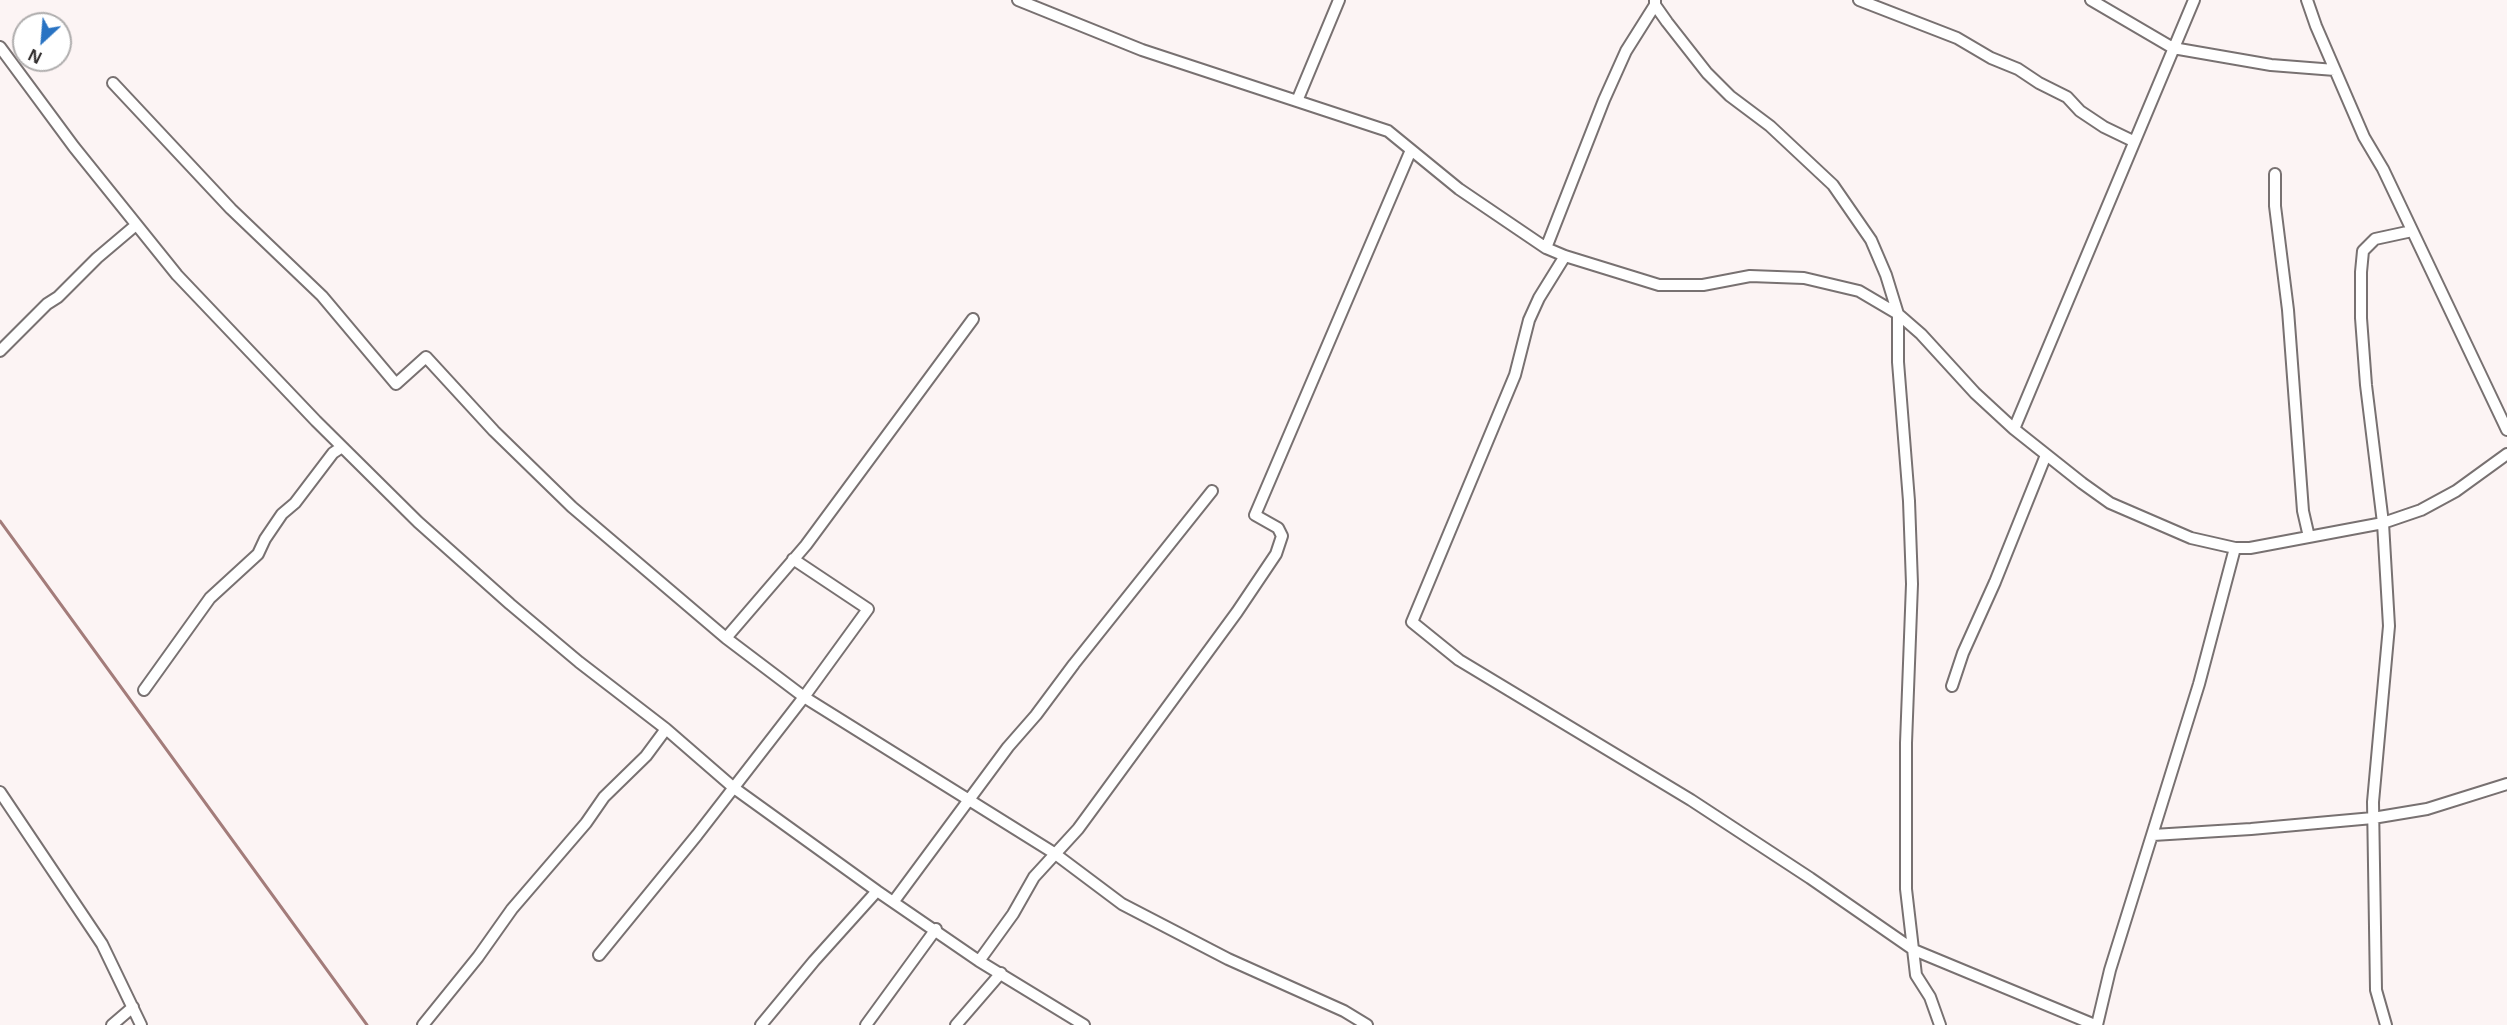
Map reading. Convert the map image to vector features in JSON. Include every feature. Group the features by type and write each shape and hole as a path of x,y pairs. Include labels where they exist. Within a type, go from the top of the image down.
{"street":[{"path":"1018,0 1142,51 1388,131 1459,189 1546,248 1565,256 1659,285 1703,285 1749,276 1804,278 1860,291 1898,314 1921,334 1975,393 2014,429 2110,503 2191,538 2235,548 2269,546 2383,523 2421,510 2456,491 2507,454"},
{"path":"1297,101 1339,0"},
{"path":"1859,0 1957,38 1991,58 2018,69 2067,97 2080,111 2104,127 2133,141"},
{"path":"2091,0 2173,48 2271,64 2335,70"},
{"path":"2014,429 2133,141 2150,110 2194,0"},
{"path":"2307,0 2364,137 2383,169 2507,430"},
{"path":"1546,248 1604,100 1626,51 1655,3 1693,55 1730,96 1770,126 1833,185 1871,240 1886,275 1898,314 1898,362 1910,501 1912,584 1904,828 1906,889 1916,975 1930,997 1940,1025"},
{"path":"0,47 136,225 198,297 342,447 418,522 510,604 579,662 666,729 734,788 979,961 1076,1023"},
{"path":"113,82 231,209 322,296 396,384 426,357 494,431 572,507 726,638 804,697 1054,853 1090,882 1132,909 1228,959 1344,1011 1367,1025"},
{"path":"979,961 1013,914 1034,877 1078,829 1237,612 1276,554 1282,536 1278,528 1255,514 1411,150"},
{"path":"2275,174 2275,206 2288,310 2291,378 2303,511 2309,537"},
{"path":"0,351 47,304 58,297 97,258 136,225"},
{"path":"2386,1025 2376,990 2373,818 2389,626 2383,523 2366,385 2361,318 2363,251 2375,238 2412,231"},
{"path":"1565,256 1539,298 1529,320 1515,375 1412,622 1459,660 1691,800 1914,950 2096,1025 2110,970 2199,684 2235,548"},
{"path":"726,638 793,559 921,392 973,319"},
{"path":"144,690 210,598 258,554 282,514 295,503 333,453 342,447"},
{"path":"1952,686 1963,653 1995,582 2046,455"},
{"path":"894,901 969,799 1212,491"},
{"path":"599,955 734,788 868,609 793,559"},
{"path":"423,1025 478,957 512,909 586,823 604,797 646,756 666,729"},
{"path":"2153,835 2373,818 2427,809 2507,784"},
{"path":"0,792 102,944 141,1025"},
{"path":"761,1025 814,961 878,891"},
{"path":"866,1025 936,929"},
{"path":"956,1025 1001,973"},
{"path":"112,1025 133,1007"}],"waterway":[{"path":"0,521 367,1025"}]}
